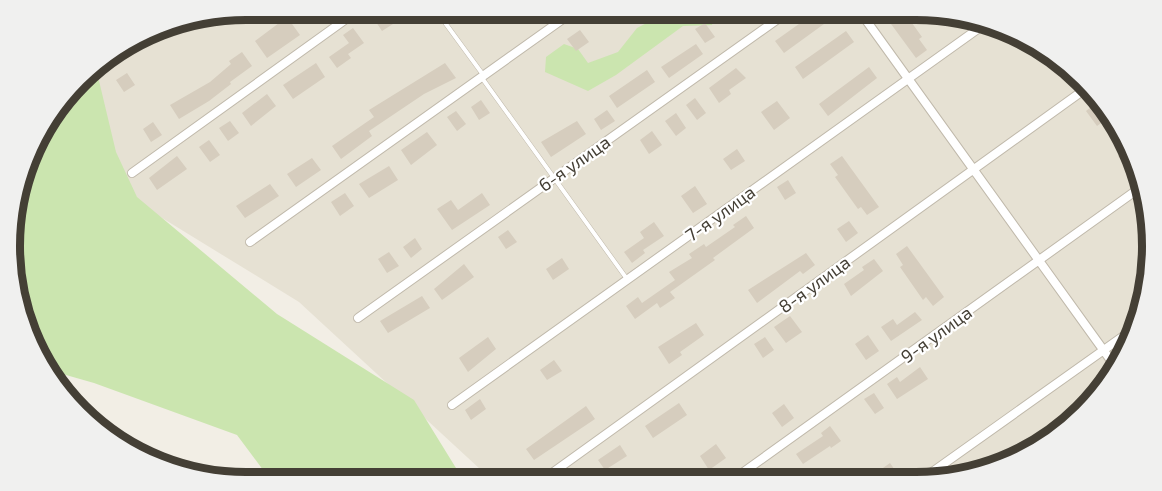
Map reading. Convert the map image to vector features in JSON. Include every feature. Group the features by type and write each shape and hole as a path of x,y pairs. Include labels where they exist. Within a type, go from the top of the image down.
{"street":[{"path":"132,172 345,20"},
{"path":"250,242 561,20"},
{"name":"6-я улица","path":"358,318 777,20"},
{"path":"866,20 1111,360"},
{"name":"7-я улица","path":"452,405 979,28"},
{"name":"8-я улица","path":"554,472 1082,92"},
{"name":"9-я улица","path":"744,472 1136,191"},
{"path":"934,471 1123,336"}],"lane":[{"path":"443,20 627,280"}],"shaded area":[{"path":"231,20 931,20 975,27 1016,43 1054,66 1086,96 1112,133 1131,173 1141,216 1142,260 1141,275 1131,318 1112,358 1096,383 1054,425 1030,441 989,460 946,470 916,472 483,472 299,302 141,205 79,93 108,66 132,50 187,27"}],"green space":[{"path":"653,20 714,20 712,25 683,26 616,75 588,91 545,72 546,57 564,44 578,49 588,63 618,52 637,28"},
{"path":"98,75 116,152 137,197 277,314 414,400 458,472 265,472 237,435 94,383 59,373 43,345 31,318 24,290 21,275 20,231 27,187 43,146 66,108"}],"building":[{"path":"283,20 289,20 300,35 267,58 255,41"},
{"path":"375,20 390,20 393,24 382,31"},
{"path":"805,20 829,20 784,53 775,41"},
{"path":"888,20 910,20 922,37 919,39 927,50 916,58"},
{"path":"705,23 715,37 705,43 695,29"},
{"path":"353,28 364,43 348,54 351,58 337,68 329,57 349,43 343,35"},
{"path":"580,30 589,42 576,51 567,39"},
{"path":"846,31 854,42 803,79 795,67"},
{"path":"696,44 703,54 669,78 661,67"},
{"path":"242,52 252,66 209,101 179,119 170,105 210,82 231,64 229,61"},
{"path":"316,63 325,77 293,99 283,85"},
{"path":"445,63 456,78 424,94 369,131 372,136 341,159 332,146 374,117 369,110"},
{"path":"869,67 877,78 828,116 819,104"},
{"path":"736,68 746,78 729,90 731,94 719,103 709,88"},
{"path":"647,70 655,82 617,108 609,96"},
{"path":"127,73 135,85 124,92 116,80"},
{"path":"267,94 276,106 251,126 242,113"},
{"path":"695,98 706,113 697,120 686,105"},
{"path":"481,100 490,113 479,120 471,107"},
{"path":"777,101 790,118 774,130 761,112"},
{"path":"1094,105 1104,121 1097,126 1086,111"},
{"path":"607,110 615,121 601,130 594,119"},
{"path":"456,111 466,124 457,131 447,117"},
{"path":"676,113 686,128 676,136 665,121"},
{"path":"230,121 239,133 228,141 219,128"},
{"path":"577,121 586,134 551,157 541,142"},
{"path":"153,122 162,135 151,142 143,129"},
{"path":"652,131 662,145 649,154 640,140"},
{"path":"427,132 437,145 411,165 401,150"},
{"path":"209,140 220,155 210,162 199,147"},
{"path":"737,149 745,161 731,170 723,159"},
{"path":"1122,153 1132,176 1118,156"},
{"path":"177,156 187,169 157,190 149,178"},
{"path":"842,156 879,207 867,215 861,207 858,209 835,177 838,175 830,164"},
{"path":"312,158 321,170 296,187 287,174"},
{"path":"389,166 398,180 369,198 359,184"},
{"path":"788,180 796,193 785,200 777,187"},
{"path":"270,184 279,196 245,218 236,206"},
{"path":"695,186 707,204 693,213 681,196"},
{"path":"345,193 354,206 340,216 331,202"},
{"path":"482,193 490,205 452,230 437,209 451,200 458,210"},
{"path":"746,216 754,228 713,258 715,260 670,292 675,298 660,308 657,303 635,319 626,306 638,297 642,303 675,280 669,272 692,258 689,254 704,244 706,247 735,227 733,225"},
{"path":"849,221 858,233 846,242 837,229"},
{"path":"654,222 664,236 643,250 645,253 632,263 624,252 644,238 640,232"},
{"path":"508,230 517,242 506,249 498,237"},
{"path":"415,238 422,249 411,258 403,247"},
{"path":"907,246 944,297 933,306 926,297 923,300 900,267 903,265 896,254"},
{"path":"389,252 399,266 387,273 378,259"},
{"path":"806,253 815,265 803,274 800,271 757,303 748,290"},
{"path":"562,258 569,269 553,280 546,269"},
{"path":"874,259 883,271 851,296 844,284 864,270 862,267"},
{"path":"464,264 474,277 442,300 434,289"},
{"path":"422,296 430,308 388,333 380,321"},
{"path":"915,312 922,320 891,341 881,327 893,319 897,325"},
{"path":"790,316 802,332 786,343 774,327"},
{"path":"696,323 704,335 680,352 682,355 669,364 658,347"},
{"path":"868,335 879,351 866,360 855,344"},
{"path":"488,337 496,349 468,372 459,358"},
{"path":"765,337 774,350 763,358 754,344"},
{"path":"554,360 562,371 547,380 540,370"},
{"path":"920,367 928,379 897,399 887,384 897,377 900,382"},
{"path":"874,393 884,408 875,414 864,399"},
{"path":"480,399 486,409 471,420 465,410"},
{"path":"679,403 687,415 653,438 645,426"},
{"path":"784,404 794,418 782,427 772,413"},
{"path":"586,406 595,419 534,460 526,449"},
{"path":"830,426 841,441 803,464 796,454 823,436 821,433"},
{"path":"716,444 726,458 709,470 700,456"},
{"path":"620,445 627,456 605,470 598,460"},
{"path":"890,463 896,472 877,472"}]}
